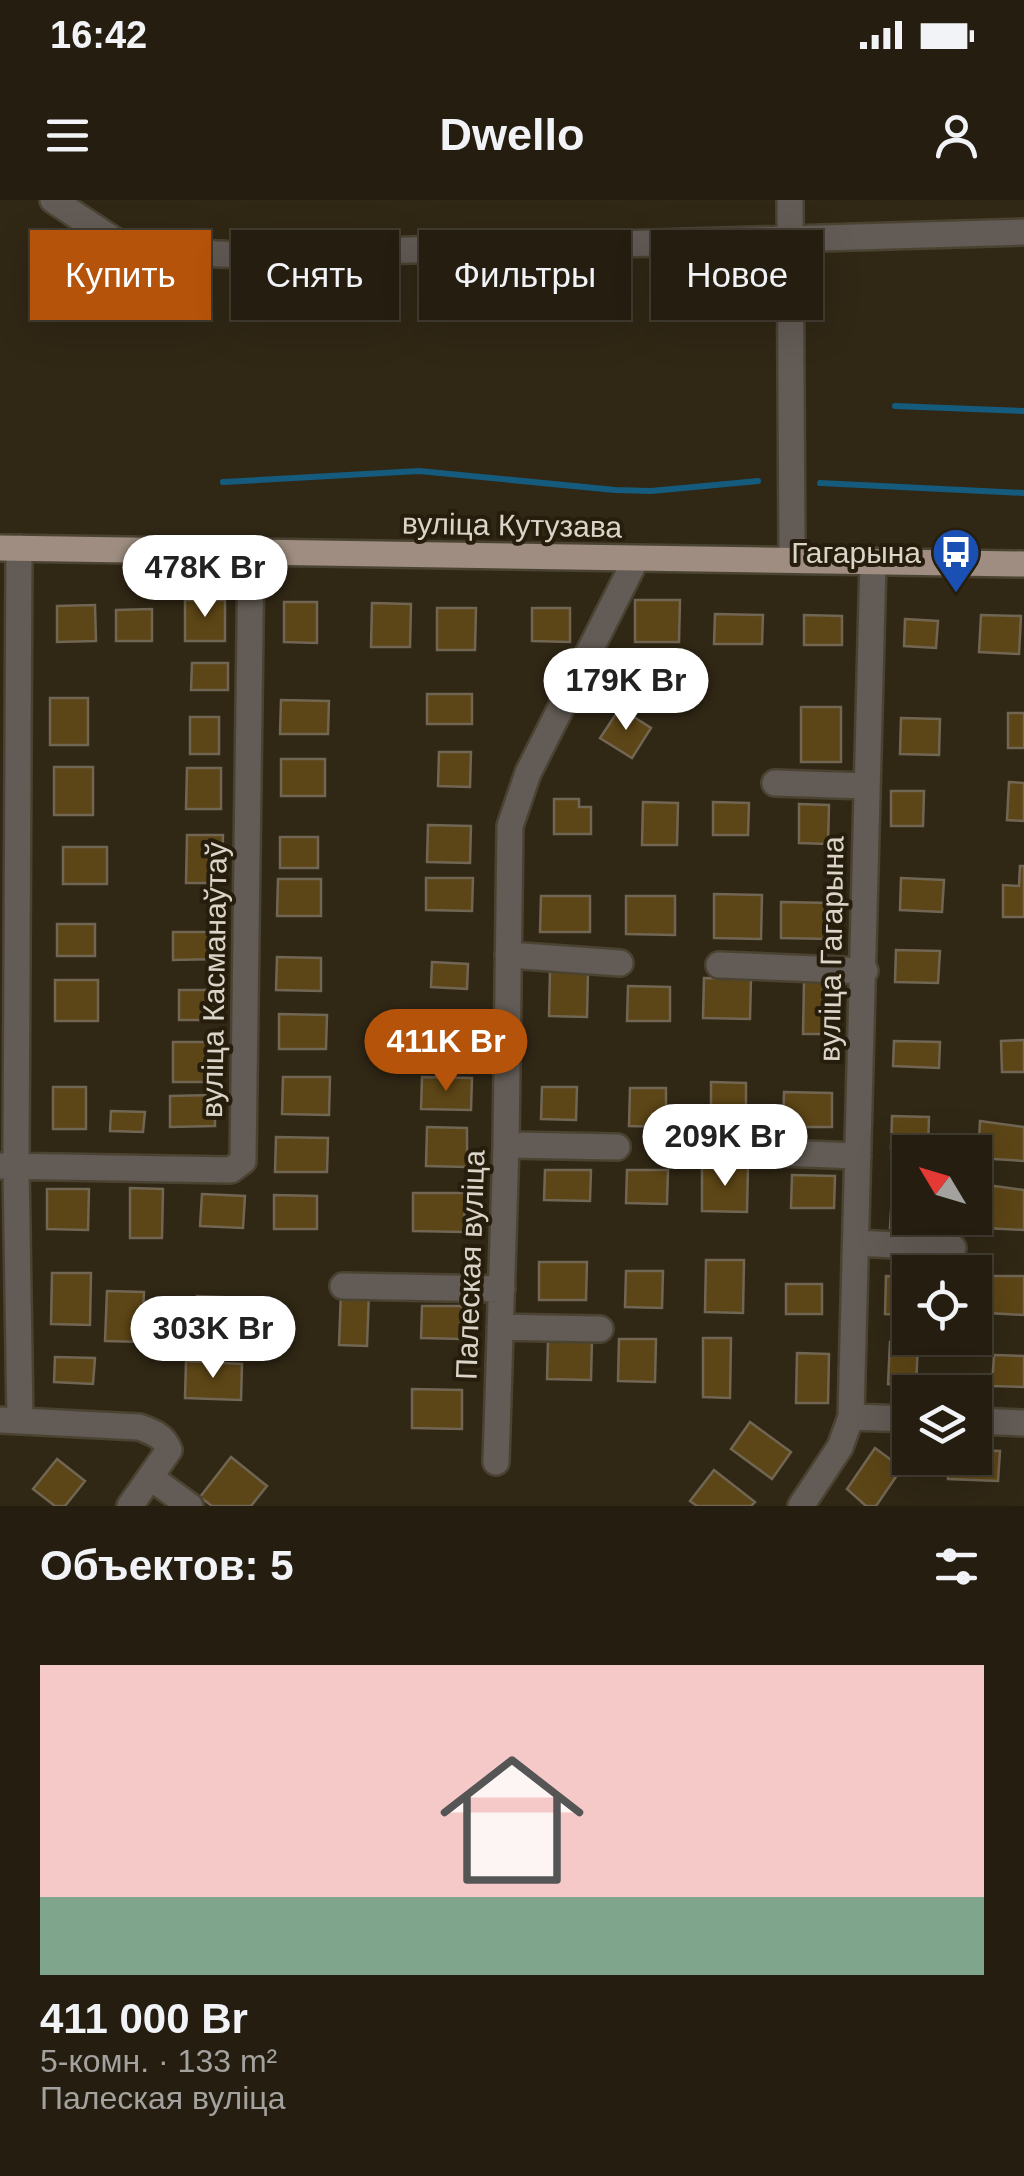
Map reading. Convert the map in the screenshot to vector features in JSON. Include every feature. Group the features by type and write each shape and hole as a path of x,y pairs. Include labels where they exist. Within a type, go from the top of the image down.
{"main road":[{"name":"вуліца Кутузава","path":"9,548 1024,564"}],"street":[{"path":"52,200 129,250 242,255 651,242"},
{"path":"790,200 791,230"},
{"path":"823,236 1024,232"},
{"path":"791,320 792,558"},
{"path":"9,548 10,1420 139,1427 154,1432 170,1450 130,1506"},
{"name":"вуліца Касманаўтаў","path":"8,1166 231,1170 243,1161 250,554"},
{"name":"Палеская вуліца","path":"496,1462 506,1145 510,826 528,772 636,559"},
{"name":"вуліца Гагарына","path":"801,1506 840,1447 850,1417 874,561"},
{"path":"775,783 867,786"},
{"path":"508,955 620,963"},
{"path":"719,965 865,971"},
{"path":"506,1145 617,1147"},
{"path":"756,1152 858,1156"},
{"path":"856,1243 953,1248"},
{"path":"343,1286 502,1289"},
{"path":"500,1327 600,1329"},
{"path":"850,1417 892,1418"},
{"path":"992,1422 1024,1423"},
{"path":"150,1477 190,1506"}],"building":[{"path":"185,600 225,600 225,641 185,641"},
{"path":"635,600 680,600 679,642 635,642"},
{"path":"284,602 317,602 317,643 284,642"},
{"path":"372,603 411,604 410,647 371,647"},
{"path":"95,605 96,641 57,642 57,606"},
{"path":"437,608 476,608 475,650 437,650"},
{"path":"532,608 570,608 570,642 532,641"},
{"path":"152,609 152,641 116,641 116,610"},
{"path":"715,614 763,615 762,644 714,644"},
{"path":"804,615 842,616 842,645 804,645"},
{"path":"981,615 1021,616 1019,654 979,652"},
{"path":"905,619 938,621 936,648 904,646"},
{"path":"192,663 228,663 228,690 191,690"},
{"path":"427,694 472,694 472,724 427,724"},
{"path":"50,698 88,698 88,745 50,745"},
{"path":"281,700 329,701 328,734 280,734"},
{"path":"801,707 841,707 841,762 801,762"},
{"path":"620,708 651,728 632,758 600,738"},
{"path":"1008,713 1024,713 1024,748 1008,748"},
{"path":"190,717 219,717 219,754 190,754"},
{"path":"901,718 940,719 939,755 900,754"},
{"path":"439,752 471,752 470,787 438,786"},
{"path":"281,759 325,759 325,796 281,796"},
{"path":"54,767 93,767 93,815 54,815"},
{"path":"187,768 221,768 221,809 186,809"},
{"path":"1009,782 1024,783 1024,821 1007,820"},
{"path":"891,791 924,791 923,826 891,826"},
{"path":"554,799 579,799 579,807 591,807 591,834 554,834"},
{"path":"643,802 678,803 677,845 642,845"},
{"path":"713,802 749,803 748,835 713,835"},
{"path":"799,804 829,805 828,844 799,843"},
{"path":"428,825 471,826 470,863 427,862"},
{"path":"187,835 223,835 222,883 186,883"},
{"path":"280,837 318,837 318,868 280,868"},
{"path":"63,847 107,847 107,884 63,884"},
{"path":"1020,866 1024,866 1024,917 1003,917 1003,885 1019,886"},
{"path":"426,878 473,878 472,911 426,910"},
{"path":"901,878 944,880 942,912 900,910"},
{"path":"278,879 321,879 321,916 277,916"},
{"path":"714,894 762,895 761,939 714,938"},
{"path":"541,896 590,896 590,932 540,932"},
{"path":"626,896 675,896 675,935 626,934"},
{"path":"781,902 831,903 830,939 781,938"},
{"path":"57,924 95,924 95,956 57,956"},
{"path":"173,932 218,932 218,959 173,960"},
{"path":"896,950 940,951 938,983 895,982"},
{"path":"277,957 321,958 321,991 276,990"},
{"path":"432,962 468,964 467,989 431,987"},
{"path":"550,971 588,971 587,1017 549,1016"},
{"path":"704,978 751,979 750,1019 703,1018"},
{"path":"55,980 98,980 98,1021 55,1021"},
{"path":"804,981 834,982 833,1034 803,1034"},
{"path":"628,986 670,987 670,1021 627,1021"},
{"path":"179,990 214,990 215,1020 179,1020"},
{"path":"446,1011 469,1011 468,1043 433,1042 434,1018 446,1018"},
{"path":"279,1014 327,1015 326,1049 279,1049"},
{"path":"1024,1040 1024,1072 1002,1072 1001,1041"},
{"path":"894,1041 940,1042 939,1068 893,1066"},
{"path":"173,1042 213,1042 213,1082 173,1082"},
{"path":"283,1077 330,1077 329,1115 282,1114"},
{"path":"422,1077 472,1078 471,1110 421,1109"},
{"path":"711,1082 746,1083 746,1114 711,1113"},
{"path":"53,1087 86,1087 86,1129 53,1129"},
{"path":"542,1087 577,1087 576,1120 541,1119"},
{"path":"630,1088 666,1088 666,1127 629,1126"},
{"path":"784,1092 832,1093 832,1127 783,1127"},
{"path":"215,1095 215,1126 170,1127 170,1096"},
{"path":"111,1111 145,1112 143,1132 110,1131"},
{"path":"892,1116 929,1117 928,1135 892,1135 891,1148"},
{"path":"980,1121 1024,1127 1024,1161 992,1159 992,1135 979,1135"},
{"path":"427,1127 467,1128 467,1167 426,1166"},
{"path":"276,1137 328,1138 327,1172 275,1172"},
{"path":"702,1166 748,1167 747,1212 702,1211"},
{"path":"545,1170 591,1170 590,1201 544,1200"},
{"path":"627,1170 668,1170 667,1204 626,1203"},
{"path":"792,1175 835,1176 834,1208 791,1208"},
{"path":"992,1186 1024,1190 1024,1230 992,1228"},
{"path":"130,1188 163,1189 162,1238 130,1238"},
{"path":"47,1189 89,1189 88,1230 47,1229"},
{"path":"413,1193 465,1193 464,1232 413,1231"},
{"path":"202,1194 245,1196 243,1228 200,1226"},
{"path":"274,1195 317,1196 317,1229 274,1229"},
{"path":"706,1260 744,1260 743,1313 705,1312"},
{"path":"539,1262 587,1262 586,1300 539,1300"},
{"path":"626,1271 663,1271 662,1308 625,1307"},
{"path":"52,1273 91,1273 90,1325 51,1324"},
{"path":"886,1276 892,1276 892,1314 885,1314"},
{"path":"992,1276 1024,1276 1024,1315 992,1313"},
{"path":"786,1284 822,1284 822,1314 786,1314"},
{"path":"107,1291 144,1292 142,1342 105,1341"},
{"path":"341,1291 369,1292 367,1346 339,1345"},
{"path":"197,1296 245,1298 244,1327 196,1325"},
{"path":"422,1306 462,1306 462,1339 421,1338"},
{"path":"703,1338 731,1338 730,1398 703,1397"},
{"path":"548,1339 592,1339 591,1380 547,1379"},
{"path":"619,1339 656,1339 655,1382 618,1381"},
{"path":"892,1342 892,1355 917,1355 916,1375 892,1375 892,1384 888,1384"},
{"path":"797,1353 829,1354 828,1403 796,1403"},
{"path":"994,1355 1024,1356 1024,1387 992,1386"},
{"path":"55,1357 95,1358 93,1384 54,1382"},
{"path":"186,1361 242,1364 241,1400 185,1398"},
{"path":"412,1389 462,1390 462,1429 412,1428"},
{"path":"750,1422 791,1452 772,1479 731,1449"},
{"path":"875,1448 892,1461 892,1475 897,1475 876,1506 866,1506 847,1489"},
{"path":"992,1451 1000,1451 998,1481 948,1479 948,1475 992,1475"},
{"path":"231,1457 267,1486 251,1506 212,1506 200,1497"},
{"path":"57,1459 85,1481 65,1506 55,1506 33,1489"},
{"path":"714,1470 755,1502 751,1506 697,1506 690,1501"}],"waterway":[{"path":"895,406 1024,411"},
{"path":"223,482 419,471 615,490 651,491 758,481"},
{"path":"820,483 1024,493"}],"place":[{"name":"Гагарына","path":"956,594"}]}
